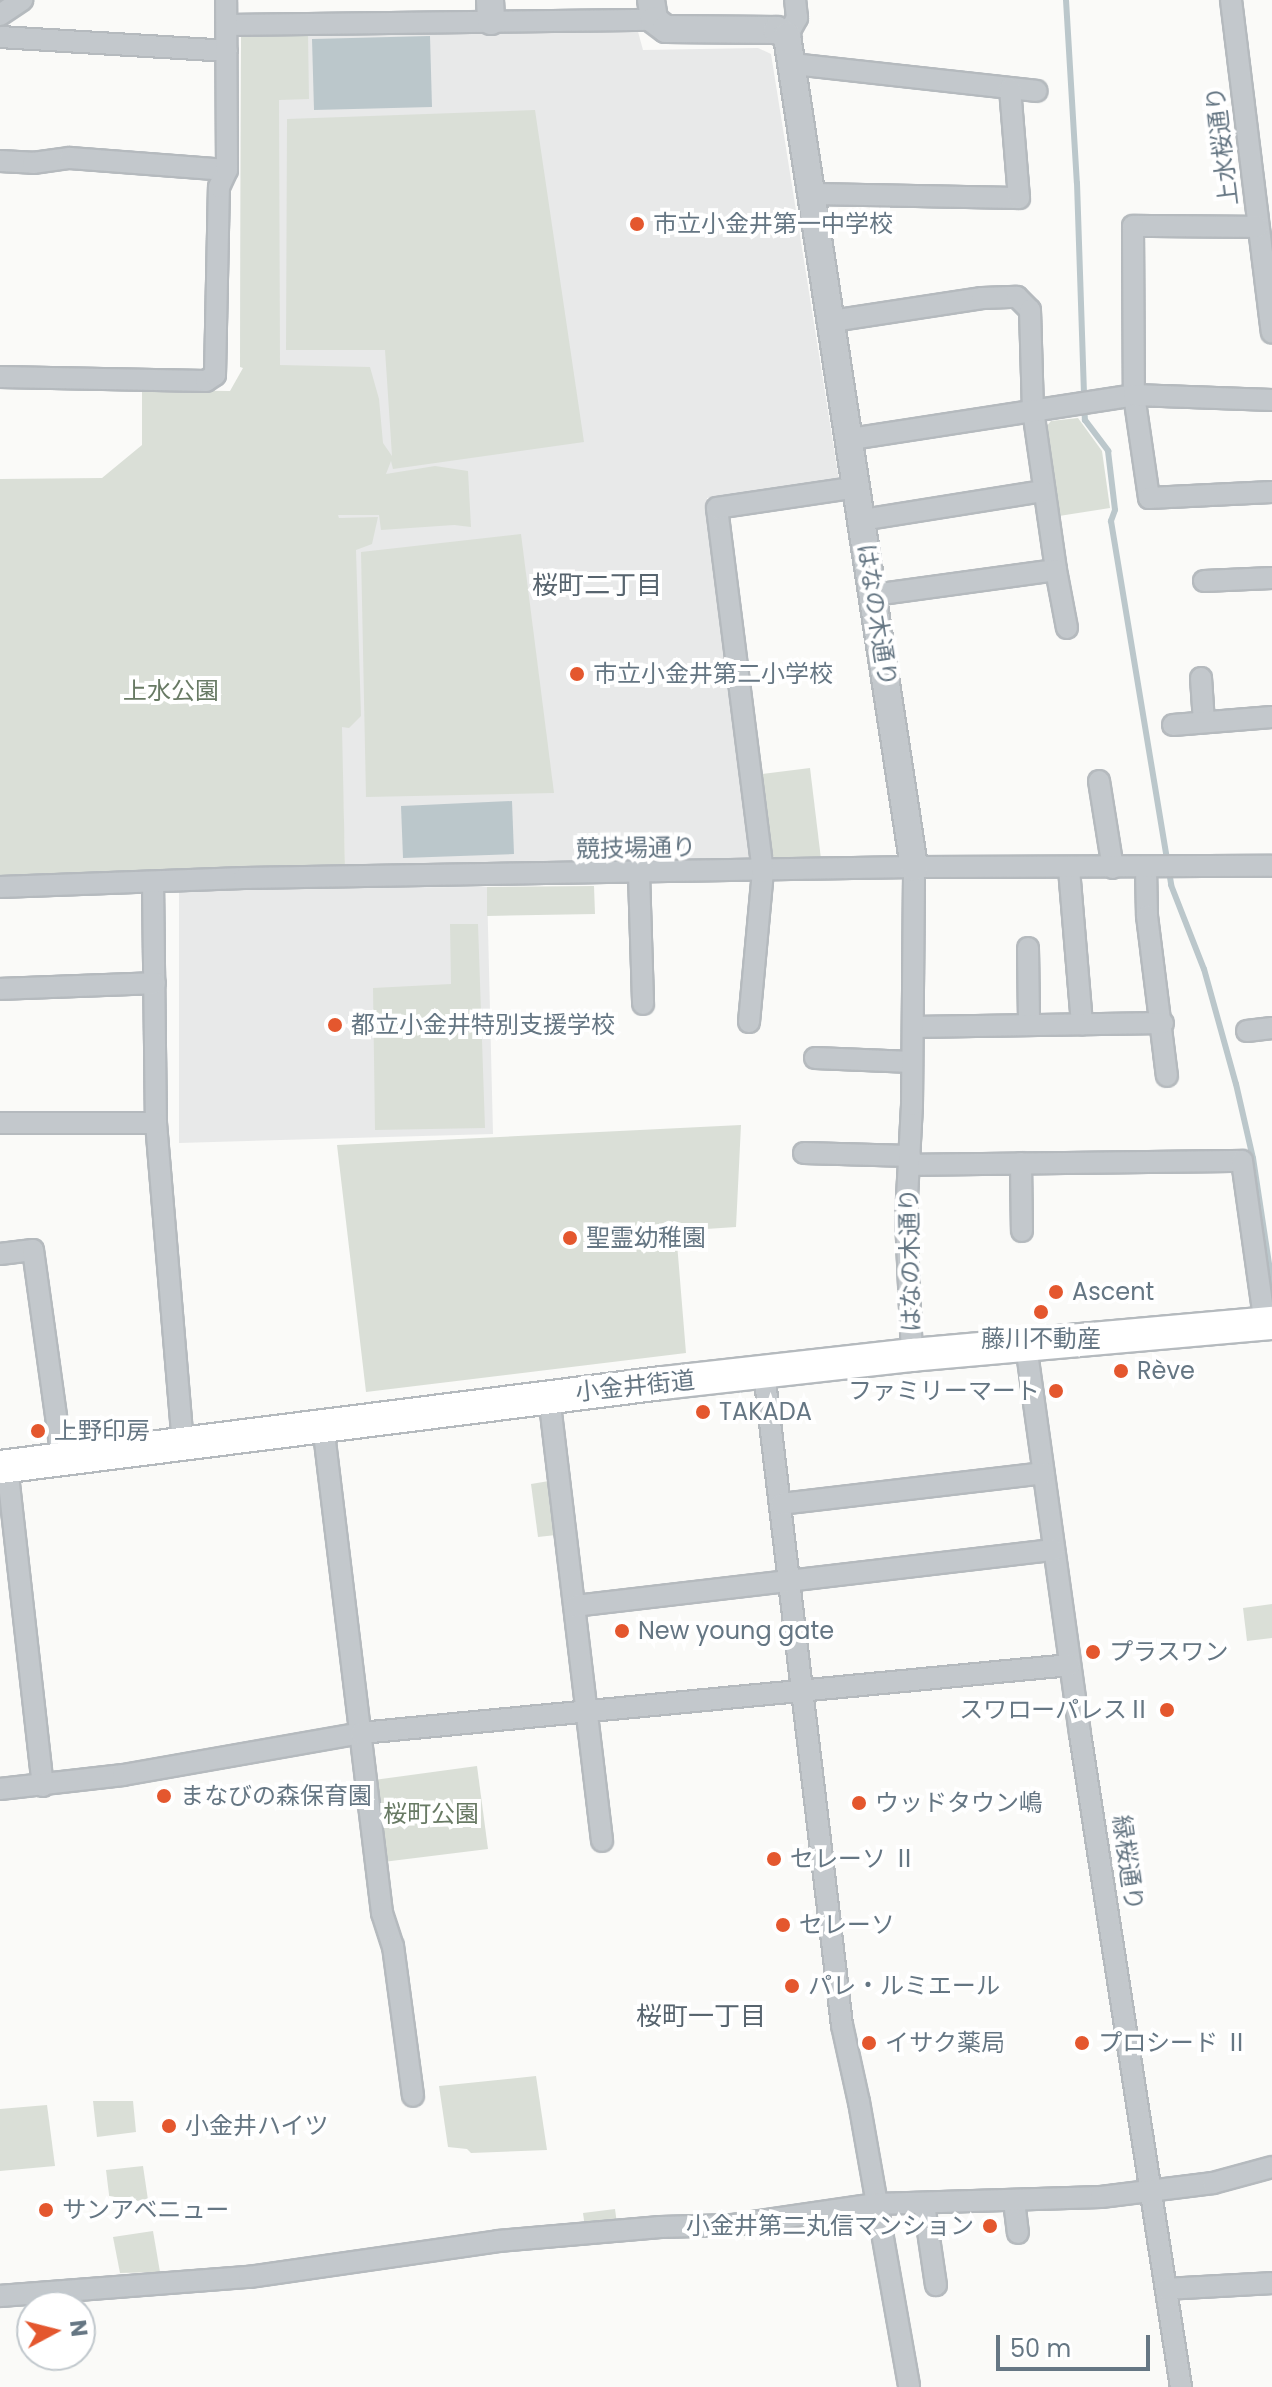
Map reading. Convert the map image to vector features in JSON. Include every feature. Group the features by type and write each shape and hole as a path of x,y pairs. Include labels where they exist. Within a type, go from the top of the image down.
{"main road":[{"name":"小金井街道","path":"3,1466 549,1396 912,1355 1268,1324"}],"street":[{"path":"0,15 22,0"},
{"path":"0,377 206,381 215,375 219,187 227,170 226,0"},
{"path":"227,25 490,11 652,10 666,29 777,30 787,36 797,18 795,0"},
{"name":"上水桜通り","path":"1231,0 1272,332"},
{"name":"はなの木通り","path":"787,36 914,867 913,1027 906,1216 912,1355"},
{"path":"0,37 227,51"},
{"path":"793,64 1037,91"},
{"path":"812,194 1019,198 1010,88"},
{"path":"0,161 33,163 70,158 227,170"},
{"path":"1258,227 1133,226 1134,395 1149,498 1272,492"},
{"path":"832,321 982,298 1017,297 1030,310 1033,410 1067,628"},
{"path":"851,439 1134,395 1272,400"},
{"path":"749,1022 763,872 717,508 857,487"},
{"path":"862,520 1044,491"},
{"path":"874,595 1056,570"},
{"path":"1204,581 1272,578"},
{"path":"1201,678 1204,722"},
{"path":"1173,725 1272,717"},
{"path":"1099,781 1113,868"},
{"name":"競技場通り","path":"0,887 914,867 1069,869 1272,866"},
{"path":"1150,868 1147,916 1163,1023 1167,1076"},
{"path":"1069,869 1082,1024"},
{"path":"639,874 643,1004"},
{"path":"153,882 156,1123 183,1442"},
{"path":"1028,948 1029,1024"},
{"path":"0,989 155,983"},
{"path":"913,1027 1163,1023"},
{"path":"1247,1031 1272,1028"},
{"path":"815,1058 912,1062"},
{"path":"0,1123 156,1123"},
{"path":"804,1153 909,1161 1242,1161 1268,1324"},
{"path":"1021,1163 1022,1231"},
{"path":"0,1254 33,1250 62,1458"},
{"name":"緑桜通り","path":"1026,1345 1070,1665 1181,2387"},
{"path":"764,1372 842,2025 909,2387"},
{"path":"549,1396 575,1606 596,1828"},
{"path":"323,1425 382,1913 393,1946 413,2096"},
{"path":"3,1466 43,1786"},
{"path":"781,1504 1043,1473"},
{"path":"575,1606 1054,1550"},
{"path":"0,1789 43,1786 234,1758 361,1733 1070,1665"},
{"path":"0,2296 249,2277 498,2241 660,2227 733,2225 876,2204 1101,2197 1213,2183 1272,2167"},
{"path":"1014,2201 1018,2233"},
{"path":"924,2204 936,2285"},
{"path":"1166,2289 1272,2283"}],"shaded area":[{"path":"637,28 643,50 758,48 771,54 839,480 707,498 752,860 345,867 335,515 374,515 369,367 240,367 241,36"},
{"path":"430,36 432,107 314,110 312,39"},
{"path":"512,801 514,854 403,858 401,806"},
{"name":"都立小金井特別支援学校","path":"487,887 493,1134 179,1143 179,888"}],"green space":[{"name":"上水公園","path":"308,33 309,99 279,100 280,365 370,367 379,399 383,443 392,456 385,350 286,350 287,119 535,110 584,442 393,469 391,461 386,474 435,466 468,471 471,527 454,525 381,530 379,515 338,515 339,518 378,517 372,544 356,550 361,716 349,728 342,727 345,867 0,878 0,479 102,478 142,445 142,390 230,391 243,368 240,367 241,36"},
{"path":"1078,418 1102,451 1110,508 1059,516 1046,427 1051,421"},
{"path":"521,534 554,793 366,797 361,552"},
{"path":"810,768 821,859 780,862 771,854 761,774"},
{"path":"594,886 595,914 487,916 487,887"},
{"path":"450,924 478,924 485,1128 375,1130 373,988 451,984"},
{"path":"741,1125 736,1227 676,1231 686,1353 366,1392 337,1145"},
{"path":"549,1481 556,1535 538,1537 531,1484"},
{"path":"1272,1604 1272,1638 1247,1641 1243,1608"},
{"name":"桜町公園","path":"477,1766 488,1849 383,1862 374,1780"},
{"path":"536,2076 547,2150 471,2153 467,2149 448,2147 439,2086"},
{"path":"93,2101 133,2101 136,2132 97,2137"},
{"path":"47,2105 55,2166 0,2171 0,2109"},
{"path":"143,2166 148,2200 110,2203 106,2170"},
{"path":"615,2209 617,2224 585,2228 583,2213"},
{"path":"153,2231 160,2272 120,2273 113,2237"}],"waterway":[{"path":"1066,0 1077,183 1085,420 1108,451 1115,510 1111,521 1171,885 1204,969 1236,1084 1253,1158 1272,1283"}],"place":[{"name":"市立小金井第一中学校","path":"637,224"},
{"name":"市立小金井第二小学校","path":"577,674"},
{"name":"都立小金井特別支援学校","path":"335,1025"},
{"name":"聖霊幼稚園","path":"570,1238"},
{"name":"Ascent","path":"1056,1292"},
{"name":"藤川不動産","path":"1041,1312"},
{"name":"Rève","path":"1121,1371"},
{"name":"ファミリーマート","path":"1056,1391"},
{"name":"TAKADA","path":"703,1412"},
{"name":"上野印房","path":"38,1431"},
{"name":"New young gate","path":"622,1631"},
{"name":"プラスワン","path":"1093,1652"},
{"name":"スワローパレスⅡ","path":"1167,1710"},
{"name":"まなびの森保育園","path":"164,1796"},
{"name":"ウッドタウン嶋","path":"859,1803"},
{"name":"セレーソ Ⅱ","path":"774,1859"},
{"name":"セレーソ","path":"783,1925"},
{"name":"パレ・ルミエール","path":"792,1986"},
{"name":"イサク薬局","path":"869,2043"},
{"name":"プロシード Ⅱ","path":"1082,2043"},
{"name":"小金井ハイツ","path":"169,2126"},
{"name":"サンアベニュー","path":"46,2210"},
{"name":"小金井第二丸信マンション","path":"990,2226"}],"district":[{"name":"桜町二丁目","path":"597,586"},
{"name":"桜町一丁目","path":"701,2017"}]}
